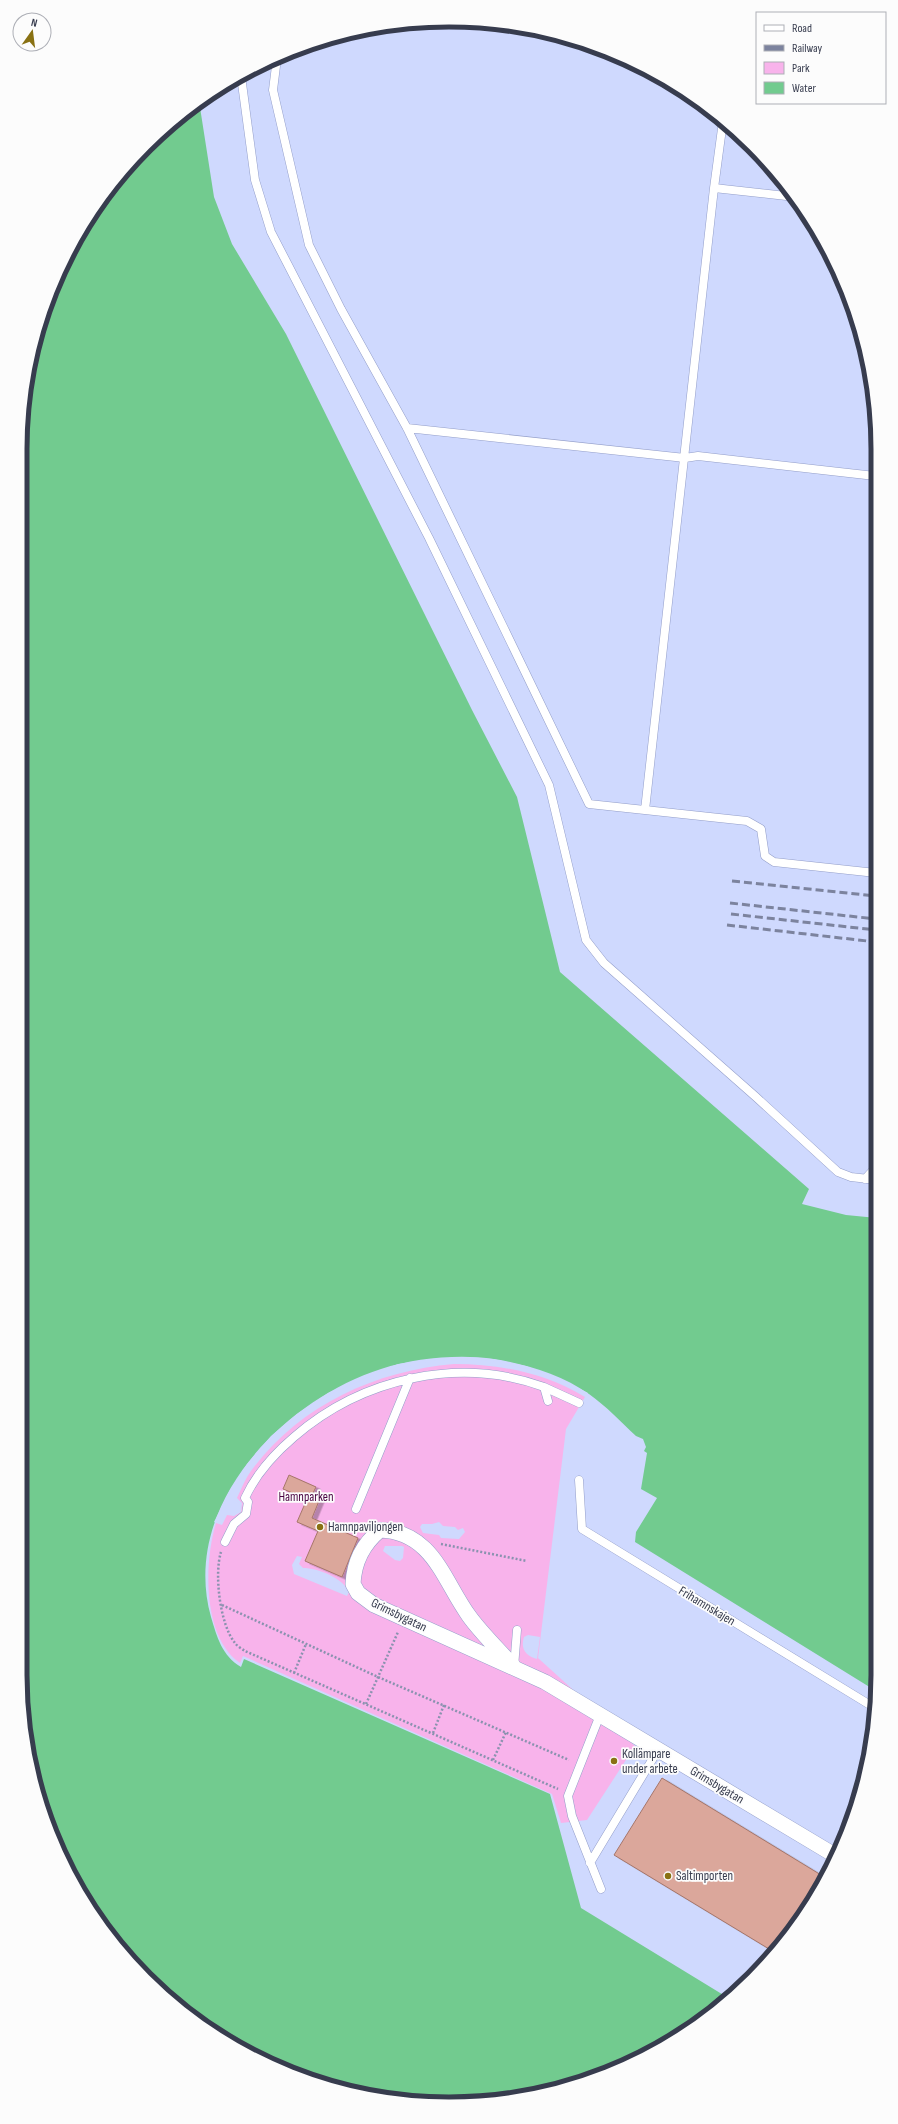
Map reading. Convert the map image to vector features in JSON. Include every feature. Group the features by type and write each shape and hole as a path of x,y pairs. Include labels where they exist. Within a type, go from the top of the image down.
{"street":[{"name":"Grimsbygatan","path":"514,1667 469,1617 432,1554 419,1543 400,1532 380,1530 372,1536 358,1559 353,1584 358,1593 374,1605 545,1682 831,1853"}],"lane":[{"path":"276,64 273,90 309,245 341,309 407,428 589,804 746,821 762,828 765,856 774,862 871,872"},
{"path":"242,82 255,180 271,232 429,538 549,785 586,940 604,963 750,1091 838,1172 851,1177 871,1180"},
{"path":"645,810 714,188 722,128"},
{"path":"714,188 787,196"},
{"path":"407,428 684,458 698,456 871,476"},
{"path":"865,1179 871,1172"},
{"path":"225,1542 234,1524 246,1514 248,1508 246,1498 249,1490 266,1465 311,1423 341,1404 378,1388 410,1378 450,1372 476,1373 502,1375 544,1387 578,1403"},
{"path":"356,1510 410,1378"},
{"path":"544,1387 548,1401"},
{"name":"Frihamnskajen","path":"579,1480 582,1529 870,1705"},
{"path":"514,1667 517,1630"},
{"path":"600,1715 568,1796 572,1816 601,1889"},
{"path":"590,1863 658,1750"}],"path":[{"path":"225,1542 219,1561 218,1582 221,1605 235,1643 245,1651 554,1786 568,1796"},
{"path":"221,1605 580,1765"},
{"path":"366,1704 404,1619"},
{"path":"294,1673 306,1644"},
{"path":"433,1733 444,1705"},
{"path":"493,1760 506,1732"}],"green space":[{"name":"Hamnparken","path":"454,1364 471,1364 505,1368 538,1376 585,1397 566,1429 538,1658 635,1746 587,1820 561,1823 552,1794 243,1656 240,1663 228,1651 219,1636 213,1618 209,1598 209,1558 212,1539 216,1523 222,1525 227,1515 234,1516 241,1512 242,1503 237,1498 251,1471 270,1448 315,1410 340,1396 367,1384 424,1368","holes":["439,1522 443,1526 455,1527 458,1530 463,1528 465,1532 459,1539 441,1538 439,1535 423,1533 420,1527 422,1524","385,1546 404,1547 403,1558 400,1561 395,1560 383,1551","297,1556 302,1557 299,1564 303,1568 323,1572 336,1578 346,1587 349,1592 347,1596 294,1574 292,1565","528,1635 540,1637 537,1659 527,1654 523,1648 524,1637"]}],"water":[{"path":"200,108 214,197 232,244 286,334 472,710 517,797 560,972 809,1189 802,1204 846,1215 871,1217 871,1688 635,1542 636,1532 657,1498 641,1489 647,1453 644,1451 646,1447 643,1439 636,1436 589,1394 567,1381 531,1367 494,1359 466,1357 437,1358 394,1365 344,1384 308,1406 276,1432 247,1463 225,1498 211,1536 205,1576 211,1617 218,1639 229,1657 241,1667 244,1659 550,1794 581,1908 723,1995 706,2010 683,2026 636,2053 585,2075 558,2083 504,2093 449,2097 394,2093 340,2083 313,2075 288,2065 262,2053 215,2026 192,2010 171,1992 132,1953 114,1932 98,1909 71,1862 49,1811 35,1757 28,1703 27,1675 28,421 35,367 49,313 71,262 84,238 114,192 132,171 171,132"}],"pier":[{"path":"465,1357 493,1359 526,1366 565,1381 588,1393 587,1395 538,1372 493,1361 465,1359 431,1361 381,1371 329,1395 298,1415 273,1437 249,1465 225,1502 216,1523 214,1522 230,1490 247,1464 271,1436 297,1414 328,1393 362,1377 398,1364 431,1359"}],"building":[{"name":"Hamnpaviljongen","path":"289,1475 316,1487 313,1493 321,1496 312,1518 358,1538 342,1577 305,1561 318,1531 297,1522 307,1499 283,1489"},
{"path":"662,1778 820,1874 800,1909 784,1932 769,1949 614,1855"}],"railway":[{"path":"732,881 871,895"},
{"path":"730,903 871,918"},
{"path":"731,914 871,929"},
{"path":"727,925 871,941"}],"place":[{"name":"Hamnpaviljongen","path":"320,1527"},
{"name":"Kollämpare under arbete","path":"614,1761"},
{"name":"Saltimporten","path":"668,1876"}]}
